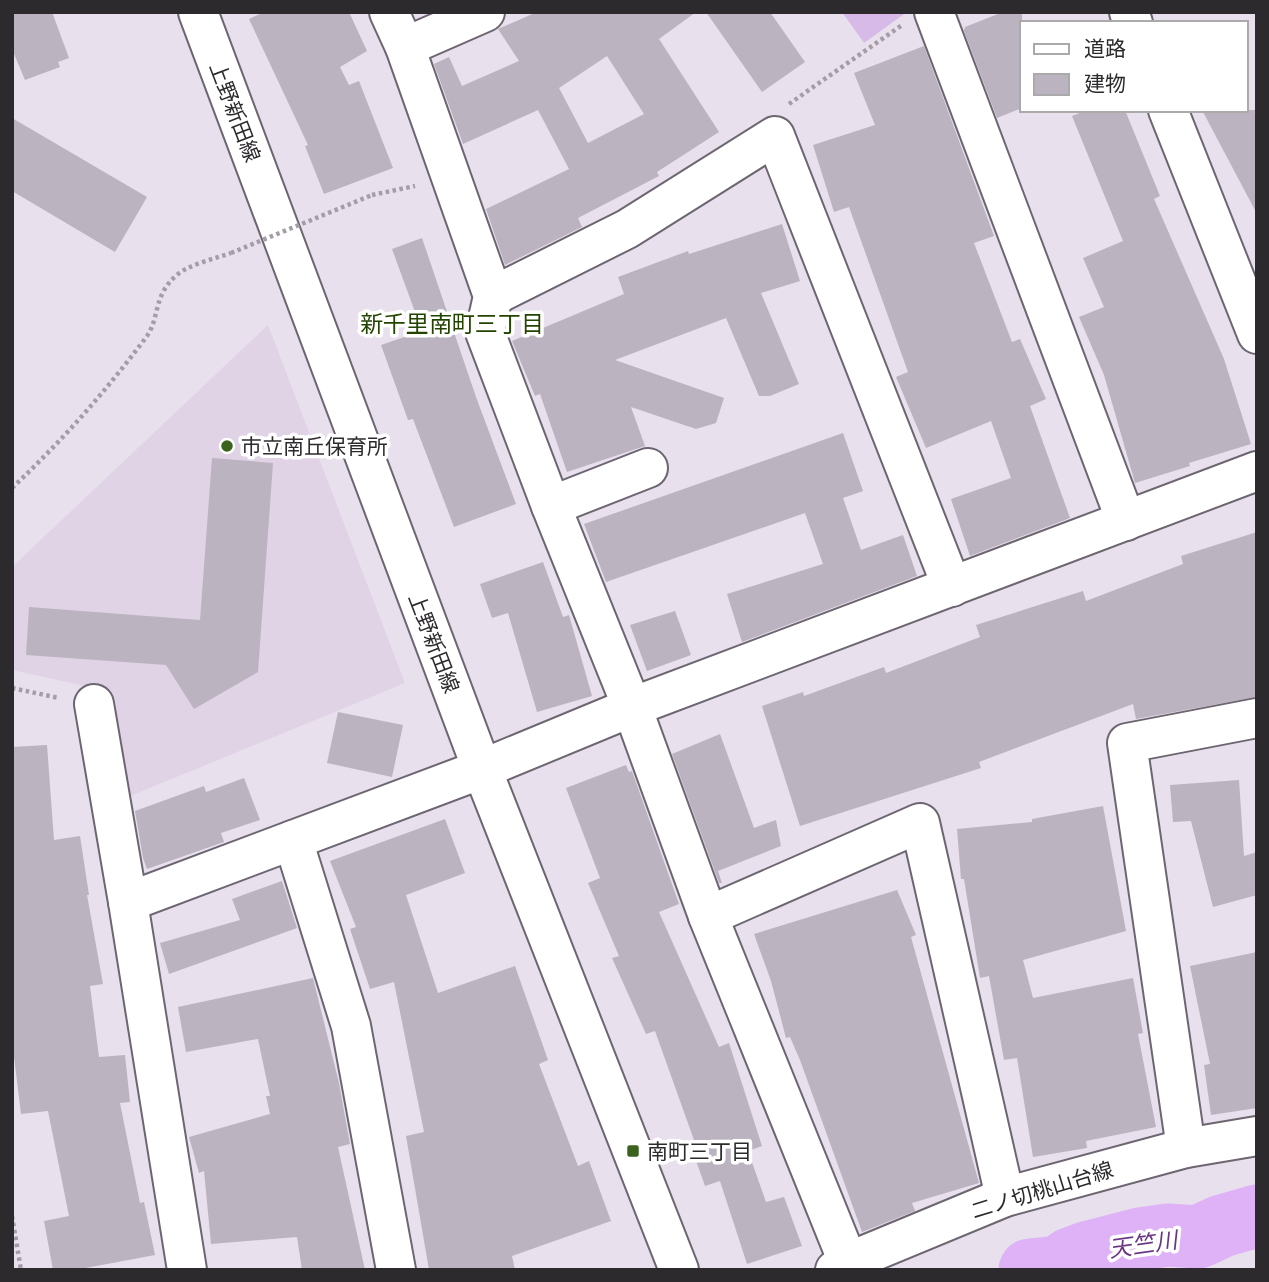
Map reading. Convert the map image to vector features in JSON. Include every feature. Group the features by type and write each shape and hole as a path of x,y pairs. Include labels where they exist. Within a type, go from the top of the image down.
{"street":[{"name":"上野新田線","path":"198,12 482,769 679,1270"},
{"path":"389,12 405,47 493,296 485,332 632,707 708,916 842,1266"},
{"path":"405,47 485,12"},
{"path":"919,18 1126,521"},
{"path":"1169,112 1257,334"},
{"path":"493,296 627,229 775,136 952,587"},
{"path":"551,506 648,468"},
{"path":"128,902 482,769 632,707 1257,471"},
{"path":"94,704 187,1270"},
{"path":"1186,1148 1127,743 1257,718"},
{"path":"708,916 920,823 1005,1198"},
{"path":"293,840 351,1026 396,1270"},
{"name":"二ノ切桃山台線","path":"842,1266 1005,1198 1186,1148 1257,1136"}],"path":[{"path":"775,136 785,107 919,18"},
{"path":"12,488 38,464 149,333 160,295 178,273 372,195"},
{"path":"12,688 94,704"},
{"path":"12,1216 21,1270"}],"shaded area":[{"path":"842,12 907,12 864,43"},
{"name":"市立南丘保育所","path":"268,325 405,683 128,797 112,692 12,670 12,567"}],"building":[{"path":"12,12 52,12 69,58 58,62 60,67 25,80 12,49"},
{"path":"264,12 349,12 367,51 340,67 349,85 359,81 393,168 324,194 305,146 308,145 249,19"},
{"path":"537,12 696,12 659,39 719,132 657,172 659,176 578,218 582,227 505,265 486,209 569,169 538,110 463,144 434,64 449,57 462,86 519,61 498,29","holes":["607,56 644,114 588,143 559,88"]},
{"path":"706,12 770,12 805,62 762,92"},
{"path":"1003,12 1022,12 1020,109 997,118 964,31 965,27"},
{"path":"924,46 994,236 974,243 1012,342 1020,339 1046,399 1030,406 1070,518 970,556 951,499 1011,478 991,421 926,448 896,377 908,372 849,207 834,212 813,145 875,125 854,73"},
{"path":"1257,110 1257,214 1203,112"},
{"path":"1082,112 1126,112 1160,196 1154,199 1224,359 1251,444 1135,483 1104,375 1079,317 1104,307 1083,258 1123,241 1072,116"},
{"path":"12,118 147,197 115,252 12,191"},
{"path":"782,224 800,281 761,293 799,384 770,396 759,396 726,318 615,360 724,398 716,423 696,429 631,407 645,446 567,472 540,394 535,396 512,341 624,294 618,277 688,251 689,254"},
{"path":"422,238 516,504 454,527 413,419 408,420 381,345 422,331 392,249"},
{"path":"843,433 863,491 843,498 861,550 903,535 917,576 742,642 727,594 823,564 805,513 606,582 584,524"},
{"path":"212,458 273,463 258,672 194,709 166,665 26,655 29,607 200,620"},
{"path":"1257,532 1257,697 1136,719 1133,704 979,762 981,768 800,826 762,706 803,692 804,696 884,667 886,673 980,637 976,625 1083,591 1086,601 1183,564 1181,556"},
{"path":"543,562 563,617 569,615 592,696 537,712 508,613 492,618 480,584"},
{"path":"675,611 691,655 647,671 630,625"},
{"path":"338,712 403,725 392,777 327,763"},
{"path":"720,734 754,828 776,820 781,846 718,871 722,883 719,883 672,754"},
{"path":"47,745 54,840 80,836 87,895 103,984 90,986 99,1057 125,1055 130,1102 120,1103 140,1203 144,1202 155,1255 75,1270 53,1270 44,1221 69,1216 48,1111 21,1114 12,1040 12,747"},
{"path":"626,765 629,772 632,771 679,904 659,912 719,1047 729,1043 762,1146 748,1151 766,1202 784,1197 802,1246 747,1264 720,1181 705,1186 689,1141 694,1140 655,1031 646,1034 612,958 619,956 588,883 600,878 566,788"},
{"path":"244,778 260,820 221,833 224,842 147,869 135,811 204,786 206,792"},
{"path":"1239,780 1244,856 1257,852 1257,895 1213,907 1191,821 1173,822 1170,785"},
{"path":"1103,806 1126,931 1023,960 1033,998 1133,978 1143,1033 1138,1034 1156,1127 1086,1141 1087,1148 1033,1157 1017,1058 1004,1060 989,976 980,978 964,879 961,879 957,829 1032,822 1032,819"},
{"path":"445,819 465,873 406,895 438,993 515,966 548,1060 539,1064 578,1166 589,1161 611,1221 512,1256 515,1270 429,1270 406,1136 424,1132 394,982 370,989 350,929 356,927 330,861"},
{"path":"282,881 297,928 169,974 160,943 240,920 232,899"},
{"path":"897,890 916,935 911,937 979,1183 912,1203 915,1211 862,1232 800,1060 790,1037 786,1038 771,981 754,934"},
{"path":"1257,952 1257,1108 1211,1115 1204,1065 1210,1064 1190,966"},
{"path":"313,978 339,1083 350,1144 338,1147 365,1270 302,1270 297,1237 211,1244 204,1171 199,1173 189,1137 270,1114 266,1096 270,1096 258,1039 186,1052 178,1007"}],"waterway":[{"name":"天竺川","path":"1030,1270 1059,1267 1086,1253 1140,1239 1168,1235 1198,1237 1222,1226 1257,1216"}],"place":[{"name":"市立南丘保育所","path":"227,446"},
{"name":"南町三丁目","path":"633,1151"}],"district":[{"name":"新千里南町三丁目","path":"452,323"}]}
